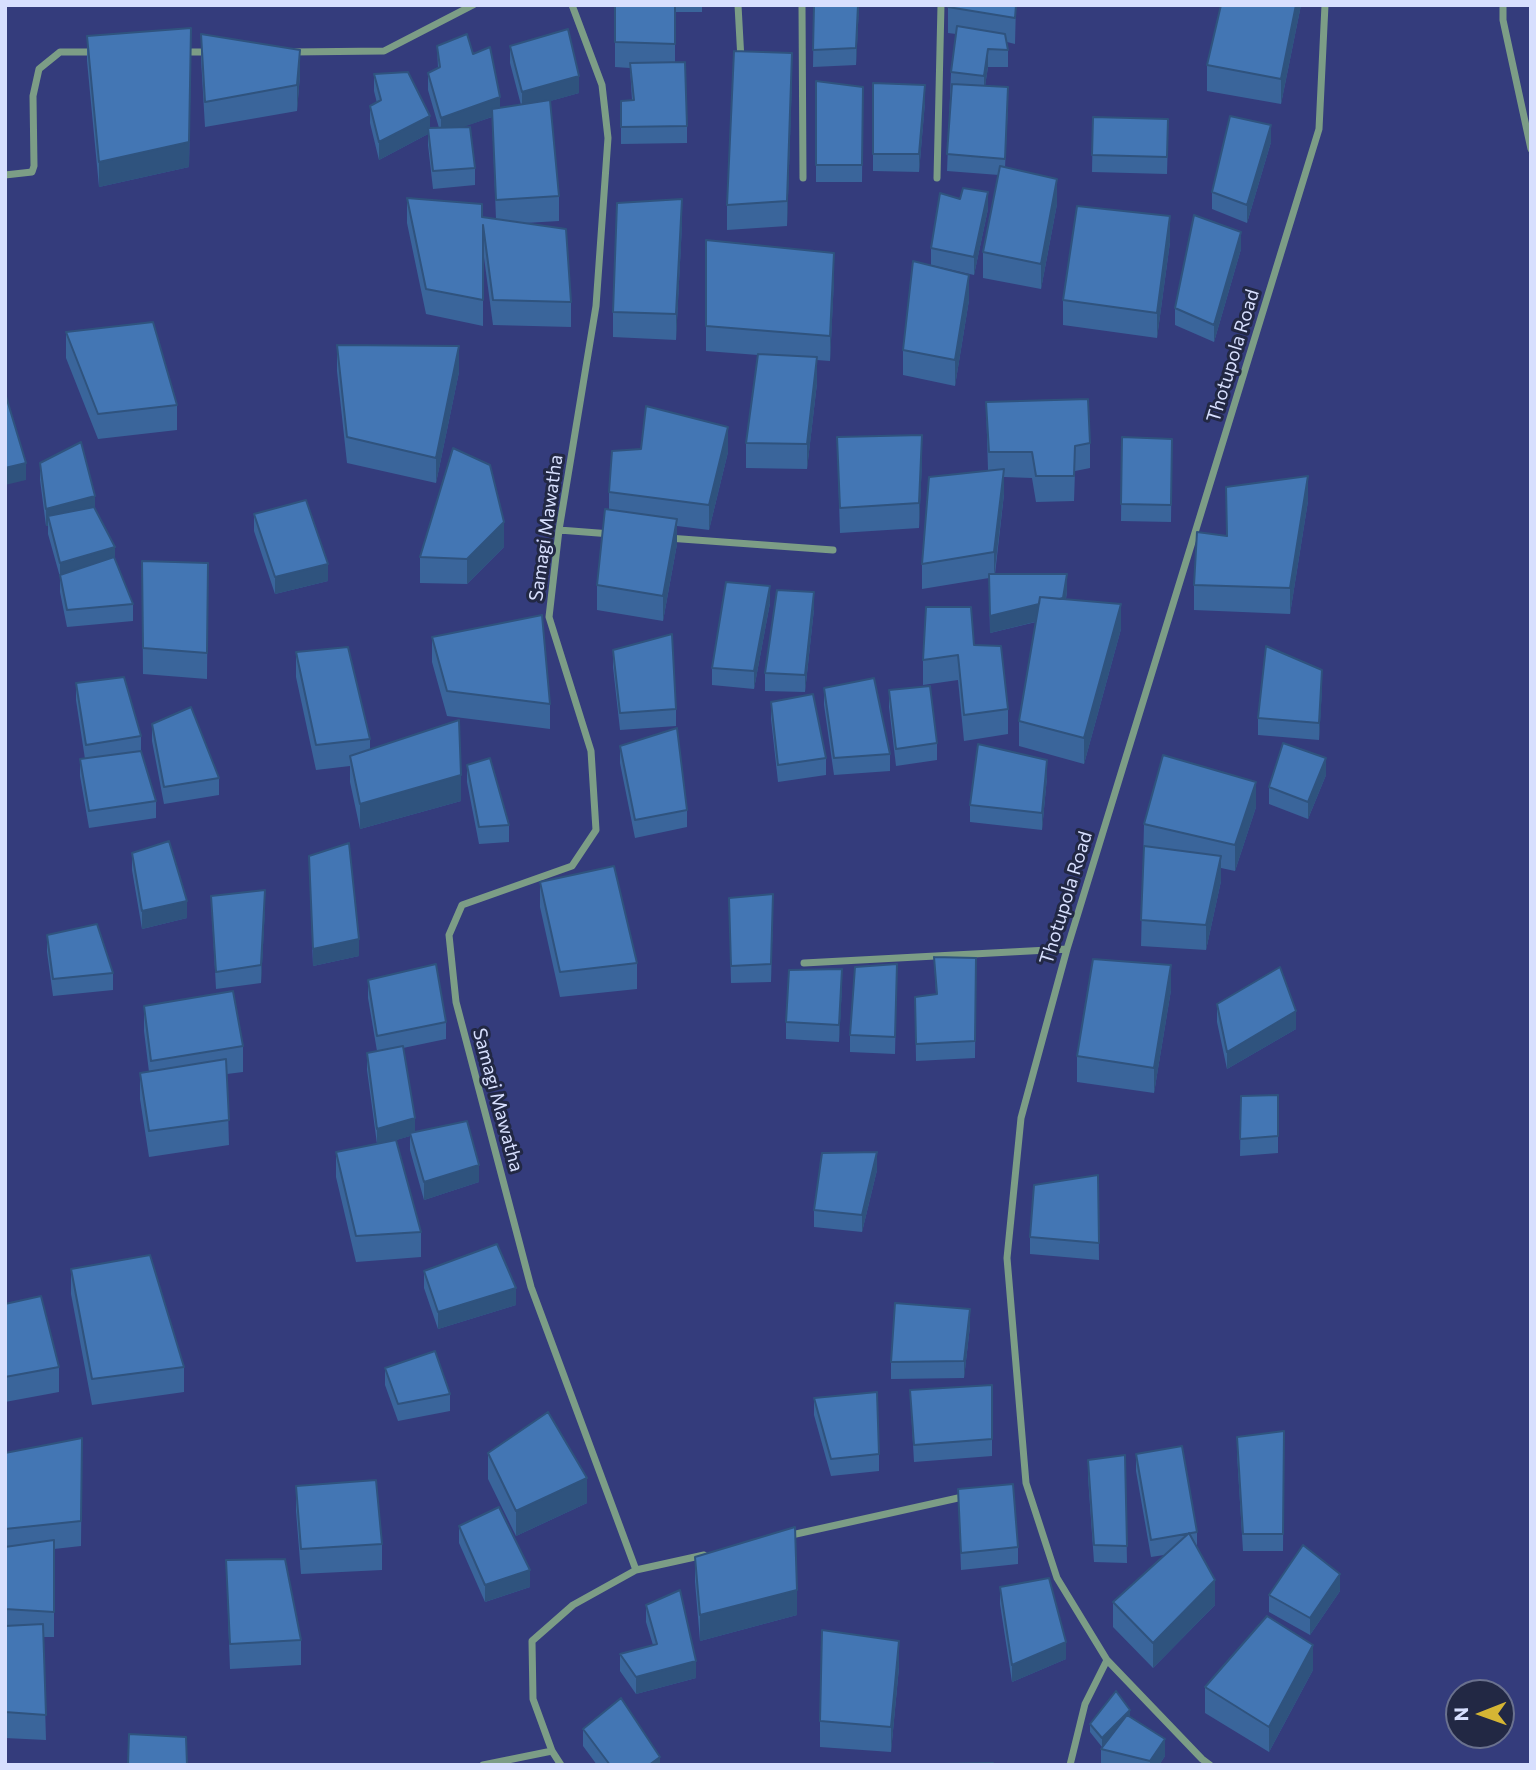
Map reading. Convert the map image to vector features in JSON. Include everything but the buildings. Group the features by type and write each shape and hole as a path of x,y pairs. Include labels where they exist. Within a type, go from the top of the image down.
{"street":[{"path":"290,52 384,51 473,5"},
{"name":"Samagi Mawatha","path":"572,5 602,85 608,138 596,306 559,530 549,617 591,751 596,830 572,866 462,905 449,935 456,1002 531,1287 636,1570"},
{"path":"738,5 741,67"},
{"path":"802,5 803,178"},
{"path":"937,178 941,5"},
{"name":"Thotupola Road","path":"1210,1765 1107,1660 1057,1578 1026,1483 1007,1258 1021,1118 1067,948 1319,130 1325,5"},
{"path":"1503,5 1503,20 1531,149"},
{"path":"5,175 32,172 34,166 33,96 39,69 60,52 101,52"},
{"path":"168,52 222,52"},
{"path":"559,530 617,534"},
{"path":"657,537 833,550"},
{"path":"804,963 1067,948"},
{"path":"1012,1486 1026,1483"},
{"path":"784,1537 972,1495"},
{"path":"561,1765 552,1751 533,1699 532,1642 573,1605 636,1570 717,1552"},
{"path":"1070,1765 1085,1704 1107,1660"},
{"path":"483,1765 552,1751"}]}
